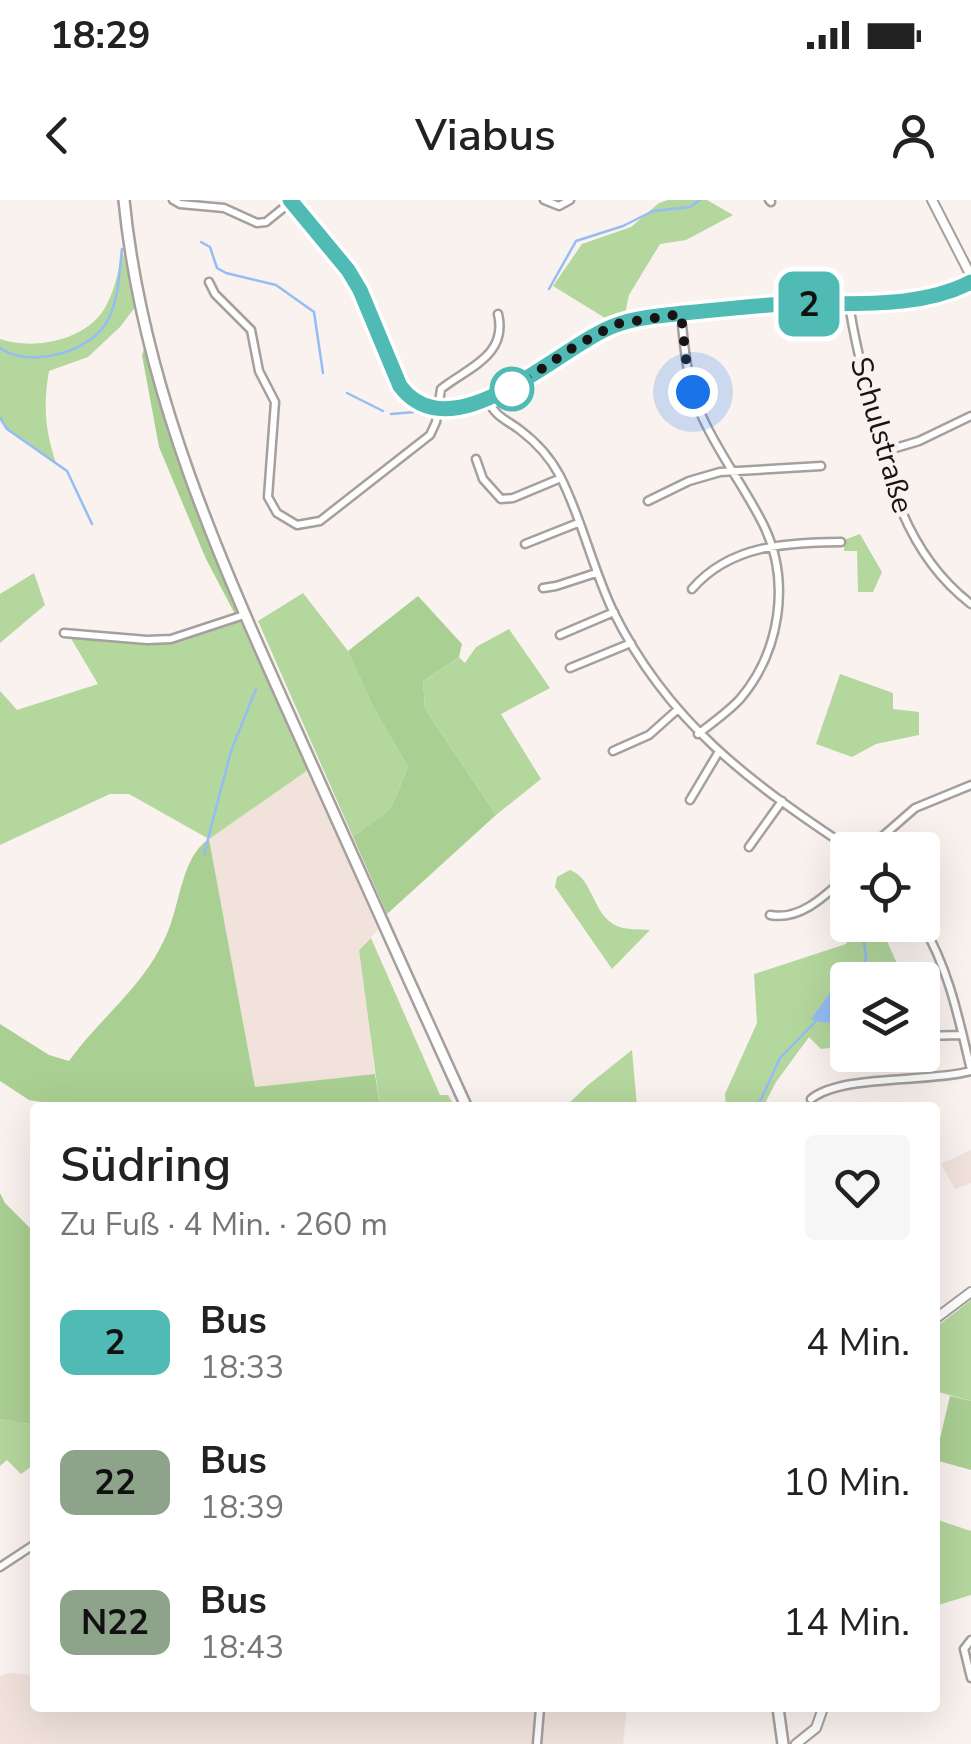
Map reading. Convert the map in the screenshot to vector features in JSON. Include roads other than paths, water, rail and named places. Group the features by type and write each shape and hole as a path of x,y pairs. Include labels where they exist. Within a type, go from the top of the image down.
{"main road":[{"path":"124,200 135,278 159,382 196,496 244,615 464,1102"},
{"path":"778,1712 782,1744"}],"street":[{"path":"174,200 180,204 224,208 258,224 266,222 291,200 360,290 400,386 411,399 438,407 488,400 616,324 774,305 849,304 942,294 971,279 932,200"},
{"path":"544,200 559,206 570,200"},
{"path":"209,282 215,294 251,330 259,371 275,402 268,492 270,503 288,522 315,524 430,435 441,389 489,356 499,334 498,314"},
{"name":"Schulstraße","path":"849,304 882,452 901,515 928,560 971,604"},
{"path":"681,314 693,392 709,430 771,544 780,596 766,656 737,702 698,734"},
{"path":"488,400 496,415 544,452 560,478 614,612 631,644 677,710 718,753 830,835"},
{"path":"882,452 936,435 971,416"},
{"path":"476,459 483,479 501,499 513,498 560,478"},
{"path":"648,502 689,481 731,470 821,466"},
{"path":"525,544 578,523"},
{"path":"692,589 718,566 771,544 841,542"},
{"path":"543,588 596,572"},
{"path":"560,634 614,612"},
{"path":"64,633 171,639 244,615"},
{"path":"570,668 631,644"},
{"path":"613,751 649,735 677,710"},
{"path":"690,800 718,753"},
{"path":"888,832 915,808 971,785"},
{"path":"749,847 782,801"},
{"path":"770,915 790,915 804,909 830,889"},
{"path":"812,1099 832,1088 948,1078 971,1071 940,959 931,942"},
{"path":"940,1035 962,1034"},
{"path":"940,1315 971,1292"},
{"path":"0,1567 30,1547"},
{"path":"971,1640 964,1649 971,1678"},
{"path":"538,1744 540,1712"},
{"path":"796,1744 816,1728 822,1712"}],"water":[{"path":"830,993 830,1022 811,1019"}],"waterway":[{"path":"549,289 576,241 623,226 653,211 690,207 700,200"},
{"path":"201,242 210,247 217,268 276,285 314,312 323,373"},
{"path":"0,348 25,357 56,355 96,335 113,307 122,249"},
{"path":"347,393 383,411"},
{"path":"391,414 415,412"},
{"path":"0,418 7,429 67,471 92,524"},
{"path":"204,854 231,751 256,689"},
{"path":"864,942 864,962"},
{"path":"760,1102 780,1058 815,1022"}]}
